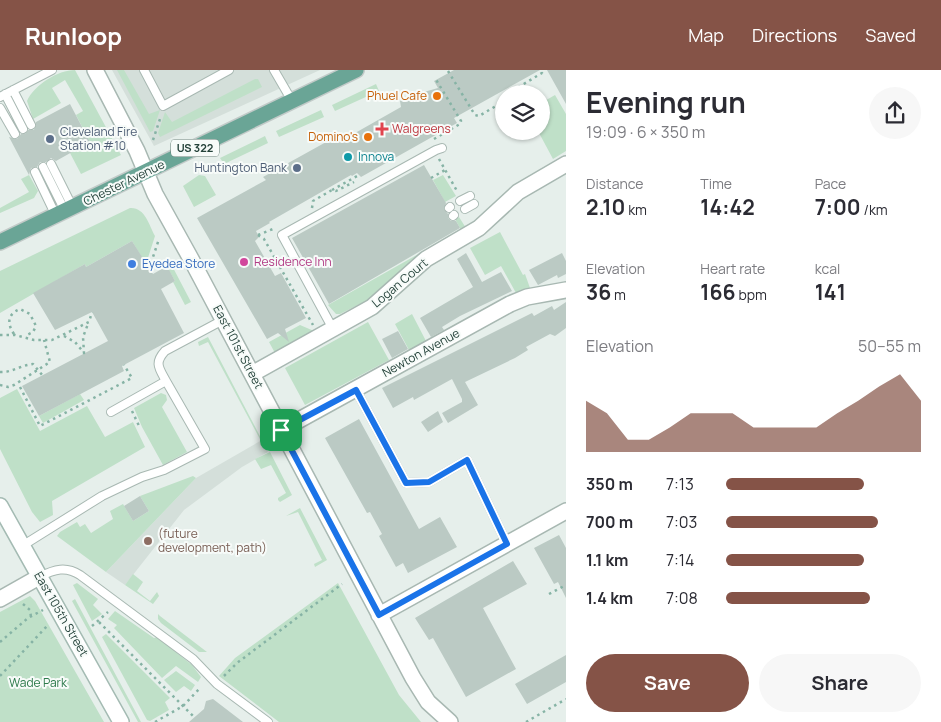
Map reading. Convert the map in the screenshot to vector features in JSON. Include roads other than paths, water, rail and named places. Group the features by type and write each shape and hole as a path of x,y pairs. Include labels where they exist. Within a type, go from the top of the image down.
{"main road":[{"name":"Chester Avenue","path":"0,242 65,212 350,71"}],"street":[{"name":"East 101st Street","path":"95,70 146,172 154,194 422,694 450,722"},
{"name":"Logan Court","path":"252,374 326,328 372,307 426,260 479,228 518,192 566,164"},
{"name":"Newton Avenue","path":"281,430 520,299 566,290"},
{"name":"East 105th Street","path":"0,506 121,722"},
{"path":"379,615 566,511"},
{"path":"0,599 40,577"}],"lane":[{"path":"13,90 27,127 2,96 13,90 52,70"},
{"path":"144,70 163,106 229,70"},
{"path":"274,70 292,101"},
{"path":"0,108 15,134"},
{"path":"326,328 282,235 442,148"},
{"path":"47,165 65,212"},
{"path":"34,172 65,212"},
{"path":"460,201 470,196"},
{"path":"465,209 474,204"},
{"path":"22,546 63,518 102,496 142,477 164,470 205,448 158,366 160,357 166,352 223,320"},
{"path":"111,412 166,381"},
{"path":"356,390 406,483 429,482 467,460 507,544"},
{"path":"40,577 50,572 67,569 80,575 194,659 217,684 268,722"}],"place":[{"name":"Phuel Cafe","path":"437,96"},
{"name":"Walgreens","path":"382,129"},
{"name":"Domino's","path":"368,137"},
{"name":"Cleveland Fire Station #10","path":"50,139"},
{"name":"Innova","path":"348,157"},
{"name":"Huntington Bank","path":"297,168"},
{"name":"Residence Inn","path":"244,262"},
{"name":"Eyedea Store","path":"132,264"},
{"name":"(future development, path)","path":"148,541"}],"park label":[{"name":"Wade Park","path":"38,683"}]}
